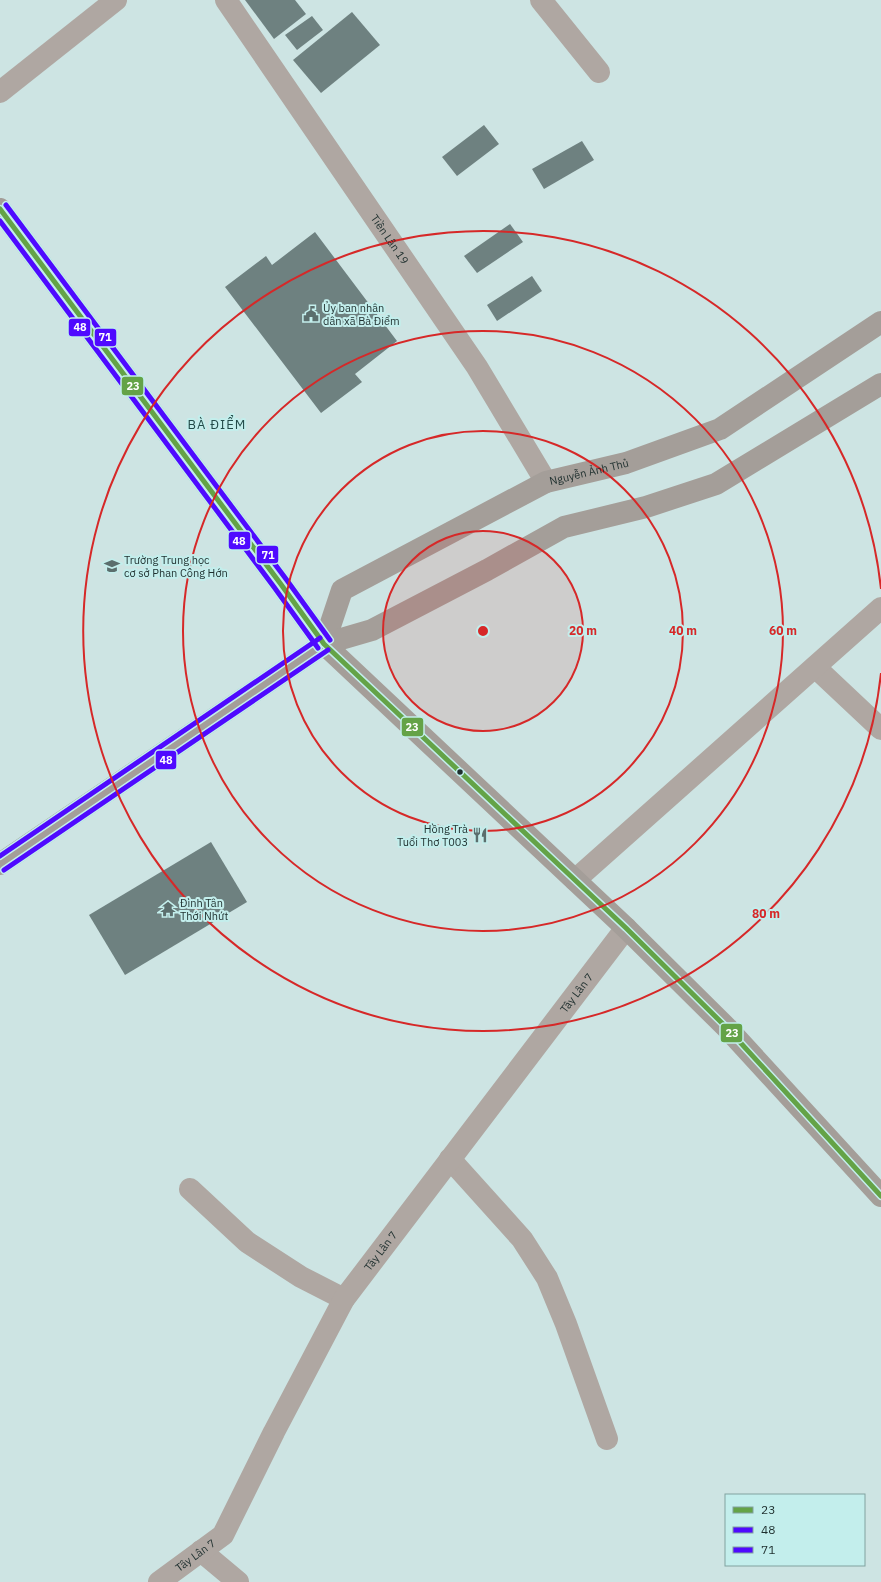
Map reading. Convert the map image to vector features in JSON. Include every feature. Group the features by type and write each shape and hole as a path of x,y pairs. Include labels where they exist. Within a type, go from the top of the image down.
{"main road":[{"path":"0,209 243,533 324,644 626,928 727,1028 881,1196"},
{"name":"Nguyễn Ảnh Thủ","path":"324,644 342,590 546,482 626,463 720,429 881,322"},
{"path":"0,864 324,644 372,630 487,570 564,527 646,507 716,484 881,384"}],"street":[{"path":"0,92 116,0"},
{"name":"Tiền Lân 19","path":"226,0 477,367 546,482"},
{"path":"541,0 599,72"},
{"path":"575,880 881,608"},
{"path":"815,667 881,729"},
{"name":"Tây Lân 7","path":"159,1582 223,1535 274,1432 344,1299 626,928"},
{"path":"450,1159 522,1239 546,1278 566,1324 607,1439"},
{"path":"190,1189 247,1242 301,1277 344,1299"},
{"path":"201,1551 238,1582"}],"building":[{"path":"245,0 295,0 306,14 274,39"},
{"path":"352,12 380,45 321,93 293,60"},
{"path":"312,16 323,30 297,50 285,35"},
{"path":"484,125 499,144 457,176 442,157"},
{"path":"582,141 594,160 544,189 532,169"},
{"path":"510,224 523,242 477,273 464,256"},
{"name":"Ủy ban nhân dân xã Bà Điểm","path":"315,232 397,341 355,374 362,382 321,413 225,287 266,256 272,265"},
{"path":"532,276 542,291 497,321 487,305"},
{"name":"Đình Tân Thới Nhứt","path":"211,842 247,902 125,975 89,915"}],"transit line":[{"name":"71","path":"6,205 330,640"},
{"name":"23","path":"0,209 324,644 626,928 727,1028 881,1196"},
{"name":"48","path":"0,221 318,648"},
{"name":"71","path":"0,856 320,638"},
{"name":"48","path":"4,870 328,650"}],"place":[{"name":"Ủy ban nhân dân xã Bà Điểm","path":"311,314"},
{"name":"Trường Trung học cơ sở Phan Công Hớn","path":"112,566"},
{"name":"Hồng Trà Tuổi Thơ T003","path":"480,835"},
{"name":"Đình Tân Thới Nhứt","path":"168,909"}],"district":[{"name":"BÀ ĐIỂM","path":"217,424"}]}
